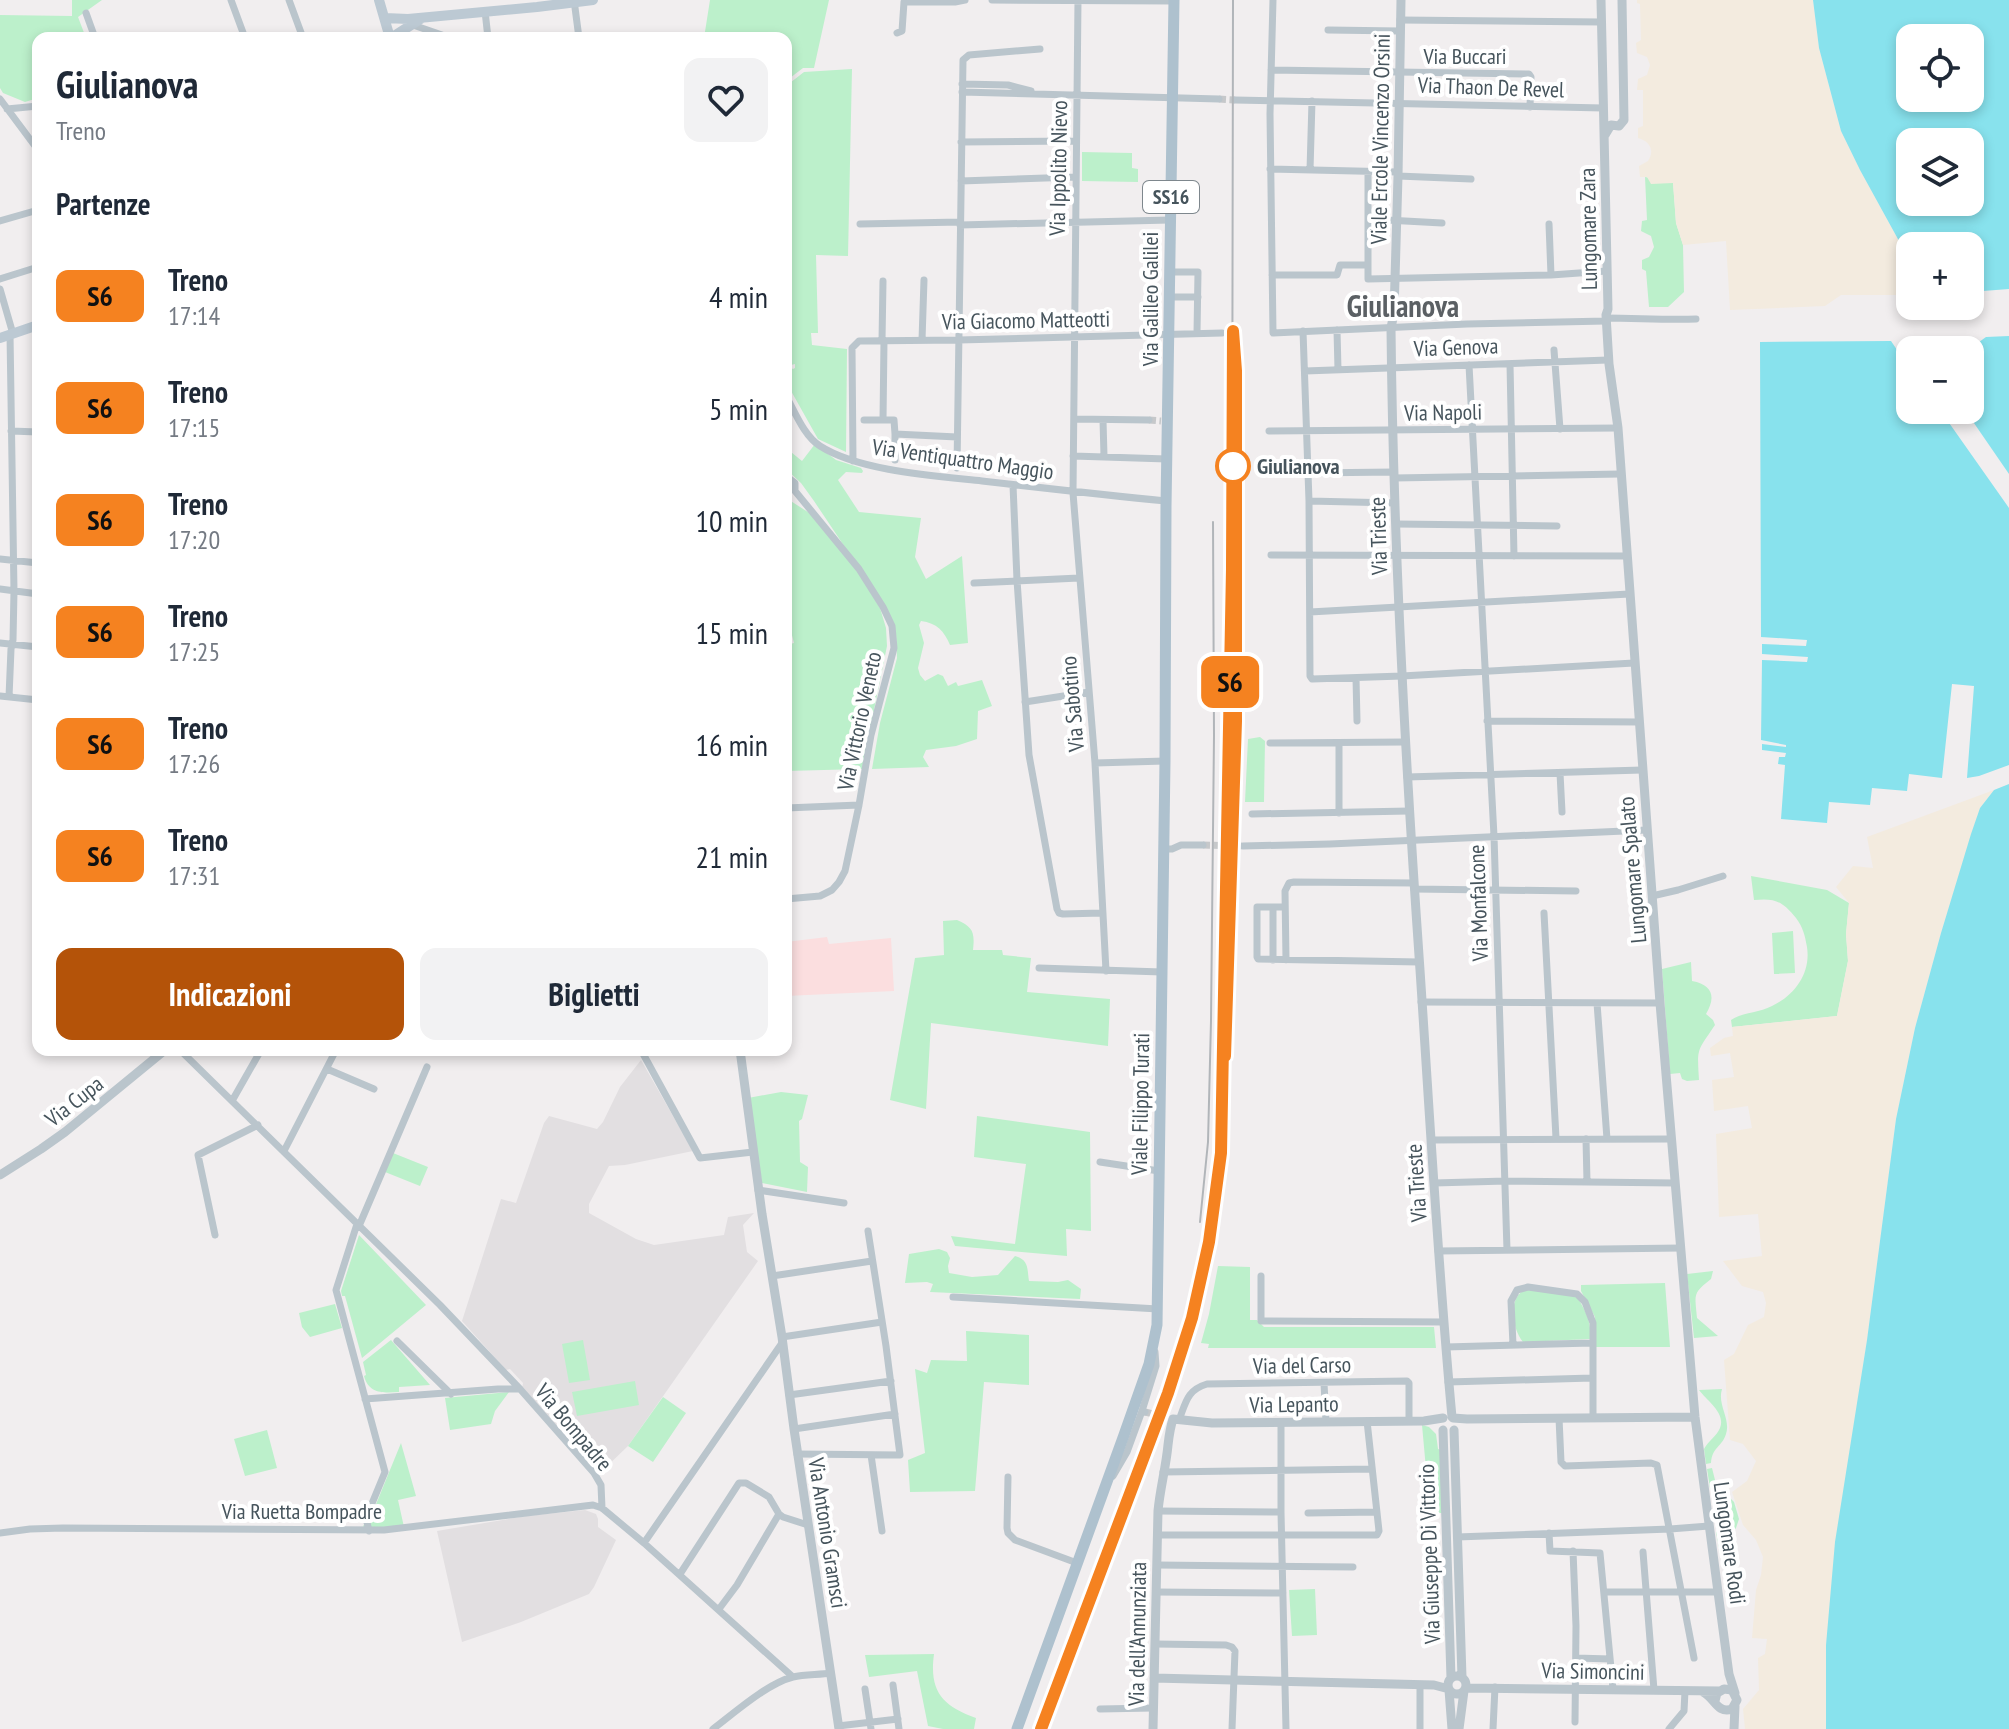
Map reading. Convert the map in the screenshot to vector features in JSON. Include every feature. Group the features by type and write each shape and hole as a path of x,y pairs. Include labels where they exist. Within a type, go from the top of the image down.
{"main road":[{"path":"379,0 388,31"},
{"path":"388,31 424,17 593,0"},
{"name":"Via Galileo Galilei","path":"1168,457 1165,421 1174,1"},
{"path":"388,31 410,22"},
{"path":"406,32 410,22"},
{"path":"8,335 32,327"},
{"name":"Viale Filippo Turati","path":"1017,1729 1149,1364 1158,1309 1168,457"}],"street":[{"path":"231,0 243,32"},
{"path":"289,0 301,32"},
{"path":"897,33 902,31 904,2 965,0"},
{"path":"992,0 1174,1"},
{"path":"1273,0 1270,100 1273,333 1392,325 1606,319"},
{"name":"Viale Ercole Vincenzo Orsini","path":"1392,325 1401,0"},
{"name":"Lungomare Zara","path":"1601,0 1606,319 1696,319"},
{"name":"Lungomare Zara","path":"1604,139 1611,125 1619,126 1624,120 1622,0"},
{"name":"Via Ippolito Nievo","path":"1074,419 1078,1"},
{"path":"574,2 578,32"},
{"path":"485,11 487,32"},
{"path":"86,13 93,32"},
{"path":"1400,20 1601,22"},
{"path":"410,22 435,32"},
{"path":"1328,30 1400,31"},
{"path":"957,468 963,60 969,55 1040,49"},
{"name":"Via Buccari","path":"1271,70 1529,74 1530,107"},
{"path":"962,88 1008,85 1037,93 1219,99"},
{"path":"1603,91 1624,90"},
{"path":"0,99 32,142"},
{"name":"Via Thaon De Revel","path":"1235,100 1398,102 1603,110"},
{"path":"1310,170 1312,101"},
{"path":"0,116 8,111 32,107"},
{"path":"1603,110 1604,119 1611,125"},
{"path":"961,142 1076,141"},
{"path":"1270,169 1471,179"},
{"path":"1368,172 1368,279 1607,271"},
{"path":"961,181 1075,177"},
{"path":"0,221 32,212"},
{"path":"1368,219 1442,223"},
{"path":"860,224 1170,220"},
{"path":"1549,224 1551,275"},
{"path":"1272,275 1337,275 1340,265 1368,265"},
{"path":"0,279 32,269"},
{"path":"1170,272 1198,272 1197,333"},
{"path":"922,340 924,280"},
{"path":"883,281 883,420"},
{"path":"0,289 8,335 11,384 14,591 12,644 4,696 32,699"},
{"path":"1170,297 1198,297"},
{"name":"Lungomare Spalato","path":"1606,319 1608,360 1618,428 1660,1003 1695,1417"},
{"name":"Via Trieste","path":"1392,325 1398,607 1421,1002 1446,1347 1448,1423"},
{"path":"1337,330 1338,370"},
{"path":"1303,331 1312,679 1634,663"},
{"name":"Via Giacomo Matteotti","path":"853,461 852,348 859,341 1222,333"},
{"path":"1554,350 1560,429"},
{"name":"Via Genova","path":"1305,371 1608,360"},
{"path":"1510,364 1514,556"},
{"name":"Via Monfalcone","path":"1469,365 1494,836 1507,1250"},
{"path":"0,388 11,384"},
{"name":"Via Ventiquattro Maggio","path":"792,407 818,445 853,461 900,471 1073,493 1166,501"},
{"path":"1074,419 1149,420"},
{"name":"Via Sabotino","path":"1074,419 1073,493 1095,763 1106,971"},
{"path":"864,420 894,420 895,460"},
{"path":"1103,420 1104,456"},
{"name":"Via Napoli","path":"1269,431 1618,428"},
{"path":"0,439 12,432 32,432"},
{"path":"895,434 957,437"},
{"path":"1073,456 1168,457"},
{"path":"1308,473 1475,478 1620,474"},
{"path":"1013,485 1029,755 1059,913 1102,913"},
{"name":"Via Vittorio Veneto","path":"792,493 859,569 892,626 894,648 871,735 845,871 832,890 820,896 792,898"},
{"path":"1309,501 1395,503"},
{"path":"0,506 12,506"},
{"path":"1396,524 1557,526"},
{"path":"1271,555 1627,556"},
{"path":"0,559 32,562"},
{"path":"974,583 1079,578"},
{"path":"0,589 32,593"},
{"path":"1310,612 1629,594"},
{"path":"0,643 32,646"},
{"path":"1356,678 1357,721"},
{"path":"1025,702 1089,692"},
{"path":"1487,721 1639,722"},
{"path":"1270,743 1405,742"},
{"path":"1339,743 1339,813"},
{"path":"1095,763 1165,761"},
{"path":"1407,777 1642,770"},
{"path":"1560,773 1562,812"},
{"path":"792,808 859,805"},
{"path":"1252,814 1409,811"},
{"path":"1243,846 1647,830"},
{"path":"1164,844 1203,845"},
{"path":"1652,896 1723,876"},
{"path":"1286,960 1287,885 1294,882 1576,891"},
{"path":"1285,907 1257,907 1257,957 1260,960 1419,962"},
{"path":"1273,907 1273,960"},
{"path":"1544,913 1556,1138"},
{"path":"1039,968 1162,972"},
{"path":"1421,1002 1660,1003"},
{"path":"1597,1003 1607,1139"},
{"name":"Via Cupa","path":"0,1175 62,1135 158,1056"},
{"name":"Via Bompadre","path":"186,1056 440,1305 520,1389 594,1473 601,1485 602,1508 793,1677"},
{"path":"232,1101 258,1056"},
{"path":"284,1151 333,1056"},
{"path":"644,1056 700,1158 753,1152"},
{"name":"Via Antonio Gramsci","path":"741,1056 838,1728"},
{"path":"369,1531 366,1518 385,1472 336,1290 358,1225 427,1067"},
{"path":"327,1069 374,1089"},
{"path":"215,1235 198,1155 258,1125"},
{"path":"1586,1139 1587,1182"},
{"path":"1432,1140 1671,1139"},
{"path":"1100,1162 1159,1171"},
{"path":"1434,1183 1675,1183"},
{"path":"758,1190 844,1203"},
{"path":"797,1454 900,1455 868,1231"},
{"path":"1438,1251 1681,1248"},
{"path":"772,1276 872,1261"},
{"path":"1261,1276 1261,1321 1443,1322"},
{"path":"1513,1345 1511,1301 1517,1290 1528,1287 1577,1294 1585,1302 1593,1323 1593,1417"},
{"path":"953,1297 1158,1309"},
{"path":"644,1543 782,1340 882,1322"},
{"path":"397,1341 451,1394"},
{"path":"1105,1490 1127,1452 1143,1412 1156,1366 1154,1342"},
{"path":"1446,1347 1592,1343"},
{"path":"1448,1382 1592,1378"},
{"path":"789,1395 891,1381"},
{"name":"Via del Carso","path":"1175,1419 1190,1392 1207,1384 1407,1381 1409,1421"},
{"path":"1324,1383 1326,1422"},
{"path":"365,1399 520,1389"},
{"path":"794,1429 895,1414"},
{"name":"Via Lepanto","path":"1175,1419 1281,1423 1448,1423 1467,1419 1695,1417"},
{"name":"Lungomare Rodi","path":"1695,1417 1729,1674 1735,1693"},
{"path":"1559,1418 1561,1462 1565,1466 1657,1465 1694,1658"},
{"name":"Via dell'Annunziata","path":"1153,1729 1158,1511 1168,1435 1175,1419"},
{"path":"1157,1535 1377,1535 1367,1421"},
{"path":"1281,1423 1286,1729"},
{"name":"Via Giuseppe Di Vittorio","path":"1448,1423 1465,1684 1459,1729"},
{"name":"Via Giuseppe Di Vittorio","path":"1448,1423 1449,1685 1452,1729"},
{"path":"871,1455 882,1531"},
{"path":"1163,1472 1372,1469"},
{"path":"1008,1477 1007,1528 1010,1536 1077,1563"},
{"path":"680,1574 739,1483 746,1483 769,1497 779,1514 808,1525"},
{"name":"Via Ruetta Bompadre","path":"0,1533 63,1528 369,1531 589,1505 602,1508"},
{"path":"1158,1511 1281,1512"},
{"path":"1308,1513 1377,1512"},
{"path":"719,1609 737,1585 779,1514"},
{"path":"1457,1537 1709,1526"},
{"path":"1549,1533 1550,1551 1598,1552 1601,1555 1613,1689"},
{"path":"1573,1551 1575,1722"},
{"path":"1643,1552 1654,1690"},
{"path":"1157,1565 1353,1567"},
{"path":"1156,1592 1283,1593"},
{"path":"1604,1592 1718,1592"},
{"path":"1155,1644 1232,1647 1235,1651 1232,1729"},
{"path":"1576,1658 1610,1659"},
{"path":"713,1729 770,1688 793,1677 831,1673"},
{"path":"1721,1690 1735,1693 1737,1700 1730,1708 1718,1708 1715,1701 1729,1674"},
{"path":"1154,1678 1449,1685 1457,1694 1465,1684 1456,1675 1449,1685"},
{"name":"Via Simoncini","path":"1465,1684 1700,1692 1721,1690"},
{"path":"893,1685 899,1729"},
{"path":"1420,1685 1420,1729"},
{"path":"1490,1687 1493,1729"},
{"path":"865,1689 871,1726"},
{"path":"1669,1729 1684,1711 1685,1691"},
{"name":"Via Simoncini","path":"1700,1692 1715,1701"},
{"path":"1100,1709 1153,1708"},
{"path":"1730,1708 1734,1726"},
{"path":"838,1728 871,1726 898,1719"}],"shaded area":[{"path":"827,937 829,944 891,938 894,991 792,996 792,941"},
{"path":"641,1060 693,1151 609,1166 589,1204 589,1213 636,1239 654,1245 724,1235 728,1217 754,1213 743,1225 747,1252 758,1261 628,1446 601,1472 522,1389 523,1383 510,1369 506,1370 462,1321 501,1199 516,1203 544,1123 549,1116 597,1129 620,1087"},
{"path":"585,1510 596,1514 598,1527 616,1540 589,1594 462,1642 437,1531"}],"green space":[{"path":"72,0 102,0 78,17 84,32 32,32 32,100 25,102 3,93 0,88 0,15 72,16"},
{"path":"710,0 829,0 814,68 803,68 792,76 792,32 705,32"},
{"path":"852,69 848,256 816,255 818,333 811,333 812,345 847,349 846,452 818,439 792,393 792,368 795,364 792,365 792,81 804,72"},
{"path":"1082,152 1132,153 1132,168 1138,169 1138,182 1082,181"},
{"path":"1645,177 1673,182 1676,223 1683,245 1684,292 1668,307 1649,307 1646,271 1642,269 1642,260 1649,257 1654,247 1651,236 1641,231 1642,221 1647,220"},
{"path":"815,444 836,460 861,468 862,473 846,472 838,480 859,512 921,518 915,557 926,579 962,556 968,643 950,645 939,628 921,621 919,625 924,643 918,668 925,681 938,674 943,676 948,686 956,682 958,686 982,680 992,706 978,711 977,739 956,746 926,750 923,757 929,767 872,769 897,658 896,634 885,607 814,501 792,475 792,453 802,461"},
{"path":"792,502 811,514 858,571 880,608 886,628 887,646 862,769 792,771"},
{"path":"1260,737 1265,741 1264,802 1245,802 1248,739"},
{"path":"1751,876 1827,890 1849,903 1846,934 1848,961 1837,1016 1732,1027 1731,1020 1767,1008 1788,996 1800,982 1808,957 1798,921 1778,902 1754,900"},
{"path":"957,920 972,931 973,950 1002,950 1003,955 1031,958 1027,992 1110,999 1108,1046 931,1023 926,1109 890,1100 915,958 944,955 943,921"},
{"path":"1793,931 1795,973 1774,974 1772,933"},
{"path":"1691,962 1692,981 1704,985 1711,993 1706,1014 1715,1025 1700,1050 1699,1080 1687,1081 1682,1079 1680,1073 1670,1074 1662,969"},
{"path":"781,1092 808,1095 799,1121 800,1162 808,1167 807,1192 762,1183 748,1098"},
{"path":"977,1116 1090,1132 1091,1231 1066,1229 1067,1256 955,1246 951,1236 1015,1244 1026,1164 974,1157"},
{"path":"393,1153 428,1167 420,1186 385,1172"},
{"path":"359,1235 426,1305 362,1358 341,1291"},
{"path":"939,1249 947,1252 950,1258 949,1273 972,1277 998,1275 1015,1256 1025,1262 1029,1281 1068,1280 1081,1289 1080,1299 930,1292 933,1284 905,1283 909,1254"},
{"path":"1218,1266 1250,1267 1250,1320 1257,1320 1264,1327 1434,1327 1436,1348 1208,1348 1209,1344 1201,1343"},
{"path":"1713,1271 1711,1279 1696,1295 1697,1318 1718,1336 1694,1338 1687,1274"},
{"path":"1665,1283 1670,1347 1595,1347 1595,1317 1581,1291 1581,1285"},
{"path":"1526,1289 1576,1295 1589,1321 1590,1339 1523,1342 1513,1314 1516,1299"},
{"path":"335,1304 342,1328 310,1337 302,1327 299,1313"},
{"path":"966,1331 1029,1335 1029,1385 984,1382 975,1491 910,1492 908,1460 925,1453 915,1369 927,1373 931,1360 967,1361"},
{"path":"391,1340 430,1385 399,1387 399,1392 377,1391 369,1386 364,1376 363,1362"},
{"path":"583,1340 590,1380 569,1383 562,1344"},
{"path":"635,1381 639,1405 577,1416 572,1392"},
{"path":"1722,1389 1726,1434 1711,1463 1706,1464 1704,1449 1719,1431 1721,1423 1718,1412 1699,1390"},
{"path":"509,1392 495,1411 491,1424 450,1430 445,1398"},
{"path":"663,1397 686,1413 653,1462 628,1446"},
{"path":"1422,1425 1436,1434 1438,1449 1441,1450 1443,1513 1430,1513"},
{"path":"267,1430 277,1468 245,1476 234,1439"},
{"path":"401,1443 416,1496 398,1500 404,1527 364,1528 370,1519"},
{"path":"1712,1468 1716,1484 1734,1502 1739,1519 1725,1541 1723,1554 1720,1554 1716,1532 1726,1526 1732,1515 1728,1502 1710,1488 1707,1469"},
{"path":"1315,1589 1317,1635 1292,1636 1289,1590"},
{"path":"934,1654 934,1678 940,1695 954,1708 976,1718 974,1729 928,1726 917,1671 869,1677 865,1655"}],"sand":[{"path":"1637,0 1813,0 1819,48 1841,131 1896,236 1896,295 1841,295 1825,306 1730,310 1726,241 1683,245 1676,223 1673,183 1651,184 1647,177 1640,177 1639,166 1648,161 1651,150 1646,141 1638,138 1638,128 1643,126 1643,90 1637,90 1638,79 1647,75 1650,65 1647,57 1637,53 1636,43 1641,40 1640,4"},
{"path":"1994,790 1980,808 1941,933 1915,1028 1896,1119 1826,1645 1826,1729 1745,1729 1743,1709 1759,1690 1758,1658 1765,1654 1767,1639 1752,1638 1756,1590 1763,1557 1756,1540 1743,1525 1732,1492 1747,1481 1756,1461 1743,1444 1730,1440 1724,1360 1734,1354 1748,1325 1764,1317 1766,1303 1763,1292 1742,1286 1723,1261 1762,1256 1758,1214 1719,1217 1716,1134 1752,1128 1748,1106 1714,1111 1712,1080 1734,1077 1730,1053 1711,1056 1710,1048 1733,1036 1732,1027 1837,1016 1848,961 1846,934 1849,903 1836,887 1853,866 1873,868 1867,837"}],"water":[{"path":"1813,0 2009,0 2009,289 1984,291 1984,232 1896,232 1896,236 1841,131 1819,48"},
{"path":"2009,336 2009,474 1975,424 1984,424 1986,337"},
{"path":"1891,341 1896,348 1896,424 1950,424 2009,508 2009,765 1967,778 1974,686 1952,684 1942,778 1909,774 1907,791 1872,788 1870,805 1829,802 1827,823 1781,819 1785,765 1778,764 1779,757 1785,757 1786,753 1762,750 1762,744 1786,745 1761,740 1762,660 1807,662 1808,657 1762,654 1762,644 1806,646 1807,640 1761,637 1760,342"},
{"path":"2009,784 2009,1729 1826,1729 1826,1645 1835,1542 1867,1340 1896,1119 1915,1028 1971,834 1980,808 1994,790"}],"tunnel":[{"path":"1219,99 1235,100"},
{"path":"1149,420 1161,421"},
{"path":"1203,845 1243,846"},
{"path":"1145,1412 1165,1417"}],"railway":[{"path":"1041,1729 1168,1393 1192,1318 1209,1242 1221,1153 1232,569 1233,0"},
{"path":"1200,1222 1208,1142 1211,1021 1213,522"}],"train":[{"name":"S6","path":"1041,1729 1168,1393 1192,1318 1209,1242 1221,1153 1232,569 1233,331 1236,371 1236,721 1225,1056"}],"place":[{"name":"Giulianova","path":"1233,466"}],"district":[{"name":"Giulianova","path":"1403,307"}]}
